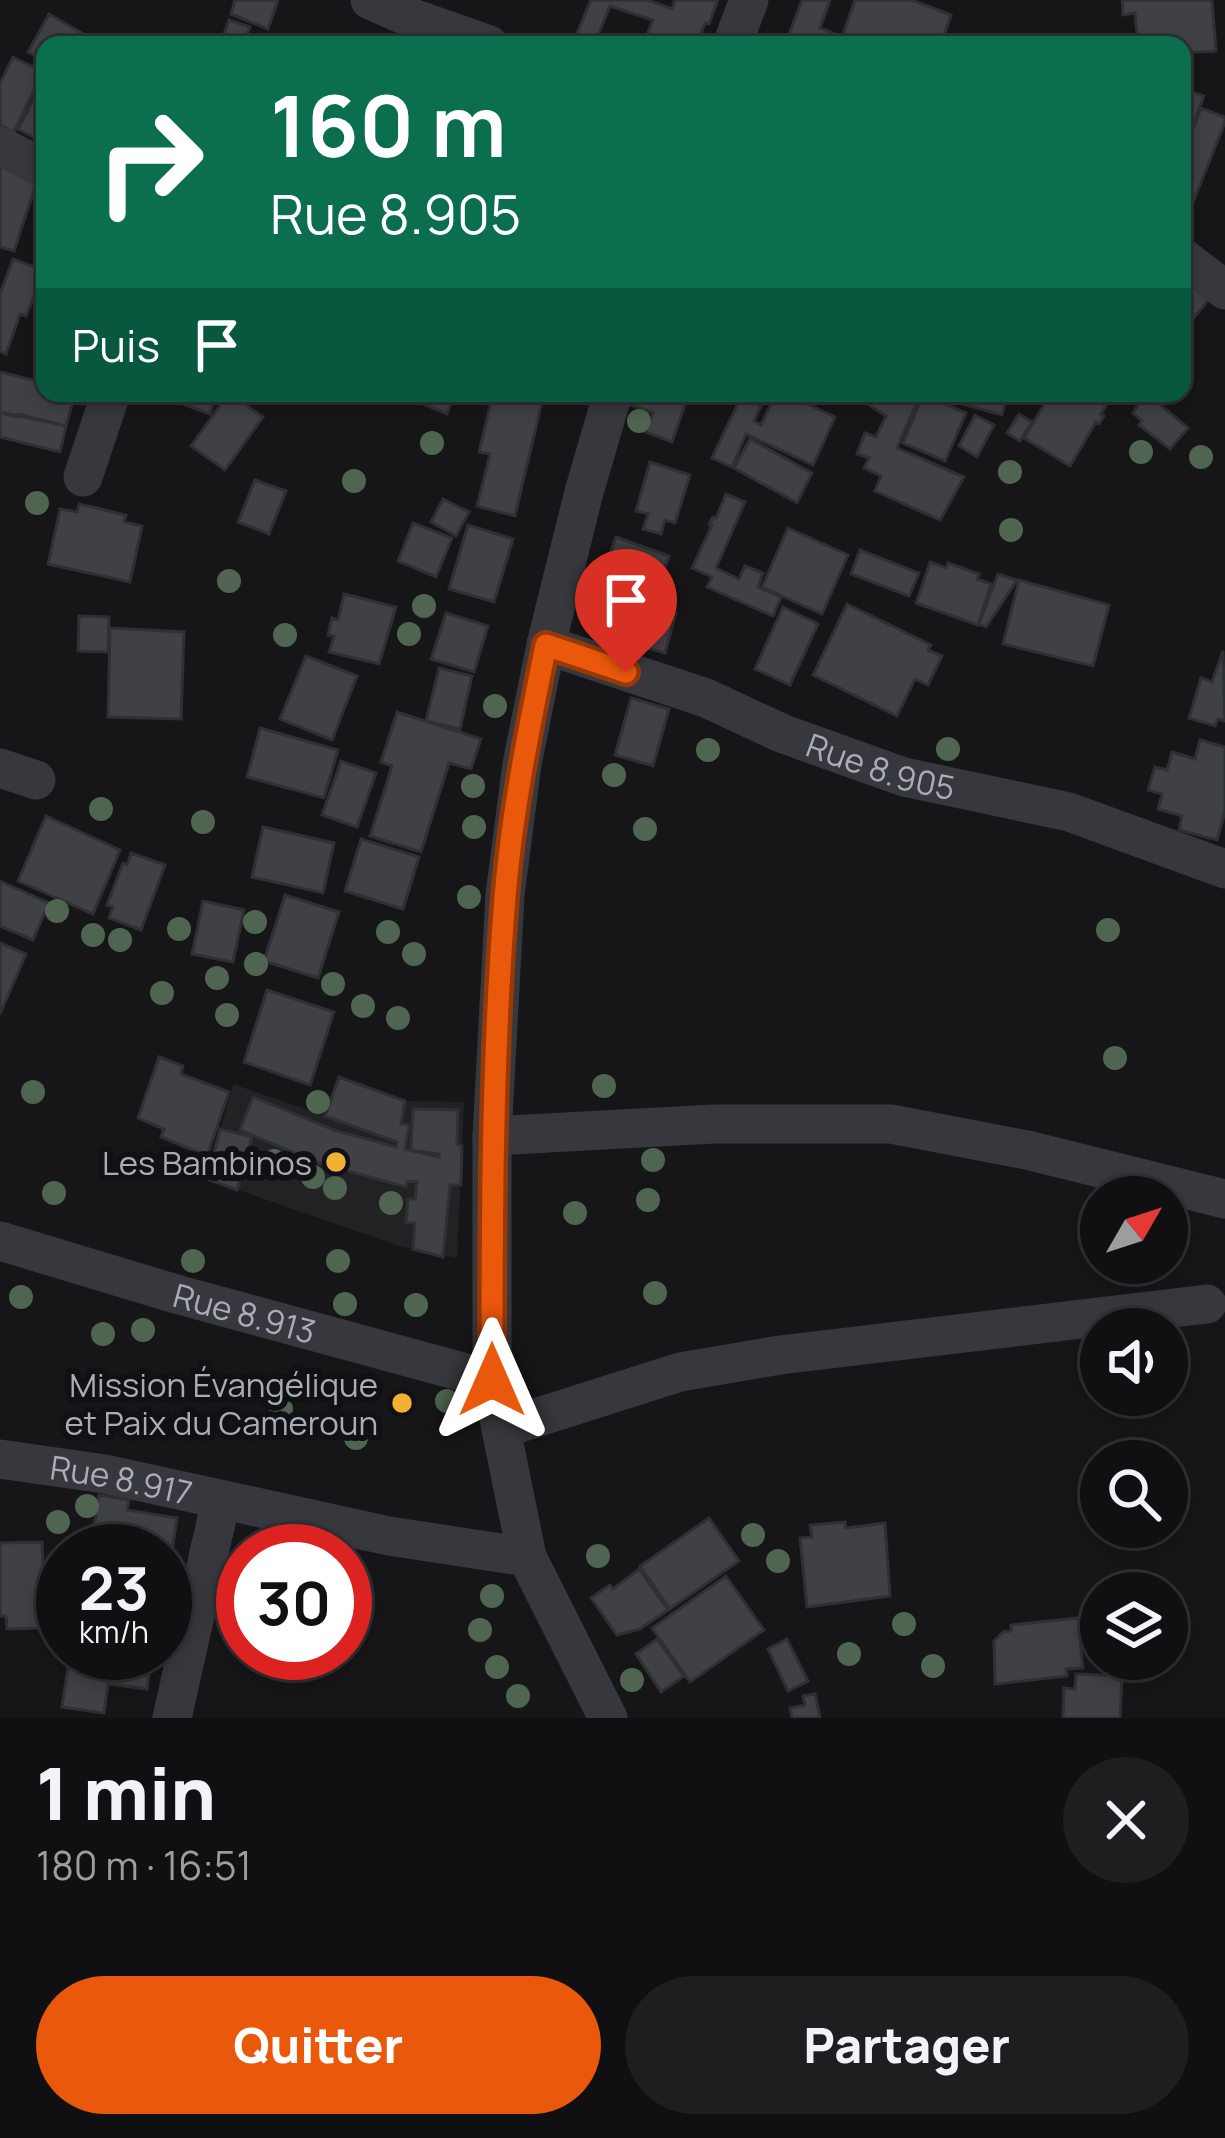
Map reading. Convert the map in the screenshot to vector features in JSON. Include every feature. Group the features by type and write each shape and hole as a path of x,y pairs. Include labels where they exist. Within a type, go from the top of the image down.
{"street":[{"path":"370,0 464,36"},
{"path":"740,36 749,0"},
{"path":"0,146 36,164"},
{"path":"1191,263 1225,290"},
{"path":"83,477 108,402"},
{"path":"608,1718 527,1557 501,1429 492,1380 492,1136 505,895 522,764 546,645 610,402"},
{"name":"Rue 8.905","path":"546,645 706,698 781,733 904,777 1069,812 1225,868"},
{"path":"492,1136 714,1124 891,1124 1027,1150 1225,1199"},
{"name":"Rue 8.913","path":"0,1241 492,1380"},
{"path":"501,1429 680,1372 803,1352 1207,1304"},
{"name":"Rue 8.917","path":"0,1459 104,1474 388,1536 527,1557"},
{"path":"172,1718 221,1501"}],"shaded area":[{"name":"Les Bambinos","path":"339,1077 405,1101 464,1102 457,1258 399,1246 207,1179 233,1084 325,1116"}],"building":[{"path":"235,0 278,0 268,29 231,14"},
{"path":"591,0 648,0 672,9 675,0 718,0 700,36 647,36 653,20 610,6 598,36 576,36"},
{"path":"802,0 830,0 820,28 840,36 788,36"},
{"path":"855,0 912,0 951,15 944,36 842,36"},
{"path":"1122,0 1212,0 1216,51 1191,52 1191,36 1137,36 1135,13 1123,15"},
{"path":"49,14 87,36 37,36"},
{"path":"229,20 250,27 246,36 223,36"},
{"path":"13,57 36,68 36,86 14,132 0,125 0,83"},
{"path":"1191,92 1204,96 1191,131"},
{"path":"36,95 36,138 18,129"},
{"path":"1201,108 1225,117 1191,207 1191,135"},
{"path":"0,165 36,177 36,184 14,251 0,247"},
{"path":"13,259 36,268 36,291 26,316 20,314 6,354 0,351 0,294"},
{"path":"1194,274 1215,291 1191,322"},
{"path":"0,372 36,381 36,402 73,402 66,426 0,413"},
{"path":"178,402 214,402 210,414"},
{"path":"223,402 242,402 263,417 225,470 191,446"},
{"path":"418,402 452,402 447,414"},
{"path":"491,402 542,402 515,516 477,506 490,454 479,452"},
{"path":"686,402 672,442 646,432 653,413 631,405"},
{"path":"739,402 761,406 754,421 761,425 772,402 803,402 835,417 813,465 746,434 732,467 712,458"},
{"path":"865,402 917,402 897,448 964,477 940,520 875,491 881,476 864,468 869,458 857,454 865,433 876,437 886,416"},
{"path":"920,402 940,402 966,413 945,461 903,443"},
{"path":"955,402 1006,402 1002,415"},
{"path":"1046,402 1106,406 1070,466 1024,438"},
{"path":"1140,402 1157,402 1188,428 1170,449 1139,425 1142,421 1133,413"},
{"path":"0,412 66,426 60,452 0,437"},
{"path":"1019,414 1032,422 1020,441 1007,433"},
{"path":"975,415 994,425 977,457 959,446"},
{"path":"750,439 812,473 797,503 734,468"},
{"path":"650,462 690,475 675,523 665,520 661,534 643,529 648,514 636,511"},
{"path":"255,480 286,491 269,534 238,522"},
{"path":"726,494 745,502 716,568 739,579 745,566 763,573 758,587 781,597 773,616 707,587 712,577 692,568"},
{"path":"443,499 469,512 456,536 431,522"},
{"path":"79,504 126,515 124,522 142,526 130,582 48,564 60,509 77,512"},
{"path":"413,523 452,538 436,577 398,561"},
{"path":"468,525 513,539 494,602 449,589"},
{"path":"788,528 848,555 822,614 762,587"},
{"path":"616,537 669,556 654,601 620,590 627,569 607,562"},
{"path":"860,550 919,573 909,596 851,574"},
{"path":"930,562 979,574 977,579 991,584 978,625 916,603"},
{"path":"998,574 1017,580 986,627 979,624"},
{"path":"1019,580 1109,605 1093,666 1003,644"},
{"path":"344,594 396,607 379,664 329,652 332,618 338,620"},
{"path":"614,596 676,613 665,653 603,636"},
{"path":"847,604 931,645 928,650 942,656 928,685 915,679 897,716 813,675"},
{"path":"783,607 818,624 790,685 755,669"},
{"path":"446,613 488,626 474,672 431,659"},
{"path":"79,616 109,617 108,652 78,651"},
{"path":"110,628 184,632 181,719 108,717"},
{"path":"1223,651 1225,721 1218,719 1215,726 1189,718 1201,678 1212,682"},
{"path":"306,656 357,676 332,740 280,719"},
{"path":"439,668 472,676 460,729 426,721"},
{"path":"631,698 669,709 653,766 615,755"},
{"path":"397,712 481,739 471,769 449,763 421,852 370,836 392,766 381,762"},
{"path":"260,728 338,750 324,798 247,777"},
{"path":"1200,740 1225,747 1225,812 1217,840 1179,830 1182,816 1158,809 1162,794 1148,790 1155,767 1167,770 1172,752 1195,759"},
{"path":"341,761 376,773 357,827 322,815"},
{"path":"46,816 120,850 93,914 18,881"},
{"path":"263,827 334,843 323,893 252,877"},
{"path":"361,839 419,857 403,909 345,891"},
{"path":"131,853 165,865 141,930 109,918 113,907 107,905"},
{"path":"0,881 49,903 33,940 0,926"},
{"path":"285,895 339,912 318,978 264,961"},
{"path":"203,901 244,910 233,962 192,954"},
{"path":"0,943 26,954 0,1014"},
{"path":"267,990 334,1012 310,1085 244,1062"},
{"path":"159,1057 183,1066 181,1074 229,1092 207,1156 161,1137 164,1129 138,1118"},
{"path":"339,1077 405,1101 401,1124 409,1125 405,1149 439,1157 411,1150 413,1109 458,1110 461,1185 450,1185 443,1257 413,1249 415,1223 406,1223 408,1199 415,1199 417,1182 408,1181 406,1187 319,1163 240,1130 253,1097 334,1130 396,1147 397,1142 325,1116"},
{"path":"220,1129 252,1137 237,1190 207,1179"},
{"path":"99,1495 129,1500 127,1510 177,1518 176,1524 94,1524"},
{"path":"709,1518 739,1561 670,1609 640,1566"},
{"path":"845,1522 846,1528 885,1523 890,1596 807,1607 800,1538 812,1537 810,1525"},
{"path":"36,1542 36,1628 7,1629 6,1616 0,1616 0,1543"},
{"path":"639,1569 668,1610 640,1629 617,1635 591,1598 610,1585 613,1589"},
{"path":"726,1576 764,1630 690,1682 652,1628"},
{"path":"1078,1618 1080,1668 1066,1669 1067,1676 995,1684 994,1641 1011,1631 1011,1625"},
{"path":"657,1639 684,1676 661,1692 636,1654"},
{"path":"787,1639 808,1681 788,1691 768,1649"},
{"path":"1076,1674 1080,1680 1122,1680 1120,1718 1063,1718 1064,1688 1075,1689"},
{"path":"66,1680 148,1680 147,1689 108,1684 104,1713 62,1707"},
{"path":"815,1694 820,1718 792,1718 790,1708 805,1705 803,1696"}],"place":[{"name":"Les Bambinos","path":"336,1162"},
{"name":"Mission Évangélique et Paix du Cameroun","path":"402,1403"}],"route":[{"path":"492,1380 492,1136 505,895 522,764 546,645 626,672"}]}
